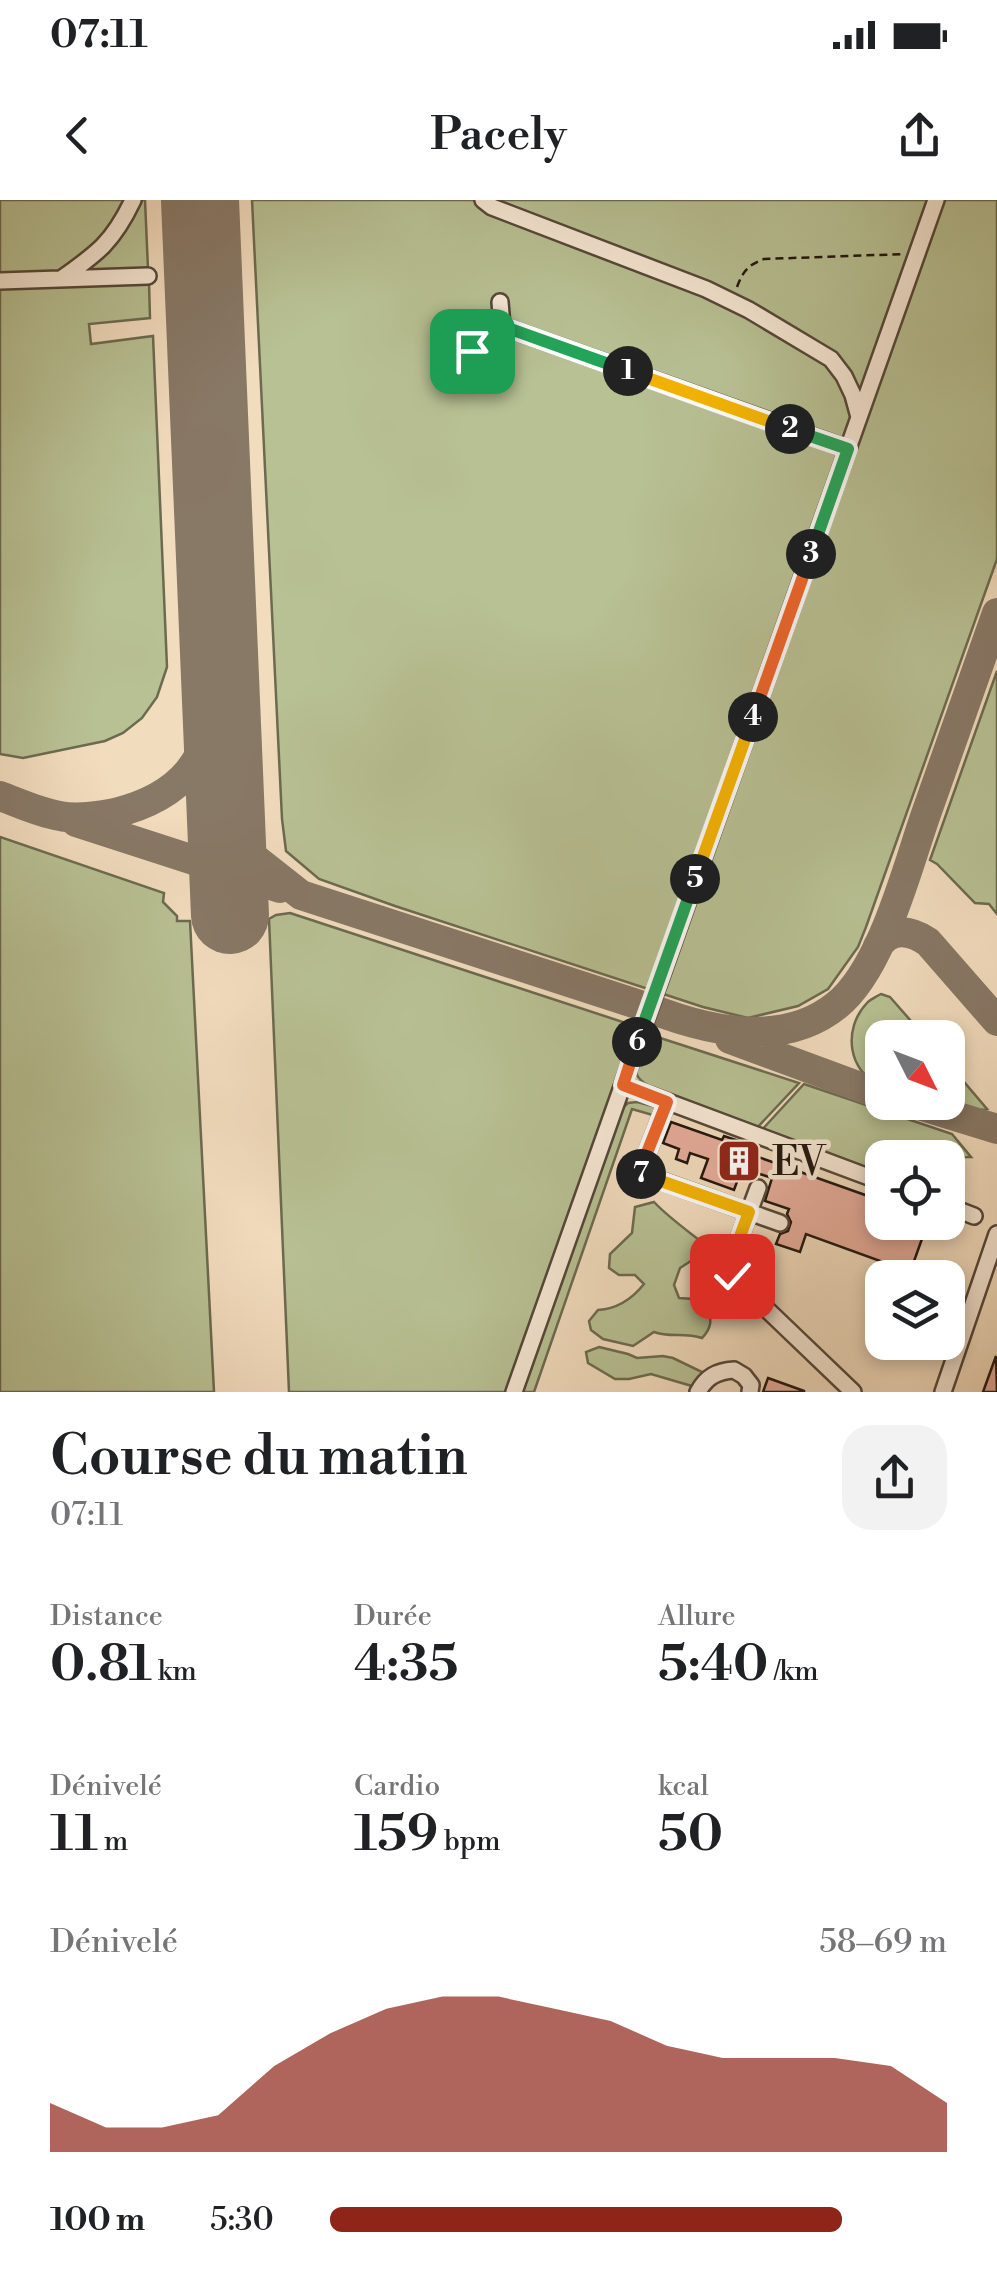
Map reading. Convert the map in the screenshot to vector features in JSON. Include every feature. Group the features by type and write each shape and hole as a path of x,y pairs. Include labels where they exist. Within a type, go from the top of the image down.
{"lane":[{"path":"61,279 105,246 133,200"},
{"path":"483,200 492,207 706,289 748,310 831,359 848,385 859,417"},
{"path":"514,1392 936,200"},
{"path":"0,280 148,276"},
{"path":"500,302 502,326"},
{"path":"502,326 848,449"},
{"path":"472,351 502,326"},
{"path":"623,1085 865,1176"},
{"path":"667,1102 639,1173 780,1223"},
{"path":"758,1188 728,1269 853,1392"},
{"path":"965,1213 974,1216"},
{"path":"943,1392 997,1234"},
{"path":"698,1392 715,1374 734,1370 744,1376 750,1392"}],"path":[{"path":"737,288 742,272 764,259 917,254"}],"green space":[{"path":"0,200 125,200 105,236 85,256 62,270 31,276 0,275"},
{"path":"139,200 145,200 148,269 79,272"},
{"path":"252,200 997,200 997,559 866,927 858,947 828,989 798,1006 748,1018 703,1007 319,879 286,851"},
{"path":"149,282 150,318 89,324 91,344 153,336 167,667 157,697 142,718 123,733 105,741 23,758 0,754 0,285"},
{"path":"997,671 997,914 989,904 975,903 930,860"},
{"path":"0,837 164,893 163,902 177,921 190,921 214,1392 0,1392"},
{"path":"290,913 638,1027 508,1392 289,1392 269,919"},
{"path":"881,994 890,997 910,1020 865,1020 865,1074 856,1061 852,1037 859,1013"},
{"path":"651,1035 799,1083 754,1131 671,1098 643,1082 636,1066"},
{"path":"965,1083 987,1109 965,1110"},
{"path":"804,1084 865,1105 865,1120 911,1120 952,1134 957,1140 865,1140 865,1171 759,1133"},
{"path":"637,1102 660,1108 656,1116 632,1109 534,1392 519,1392 620,1110"},
{"path":"654,1202 716,1254 694,1259 680,1268 674,1285 679,1298 708,1305 710,1326 702,1338 654,1332 633,1346 603,1339 591,1330 589,1321 598,1310 623,1302 644,1284 635,1275 619,1275 609,1268 610,1254 632,1233 635,1207"},
{"path":"599,1347 637,1358 673,1358 704,1376 692,1386 651,1374 615,1379 588,1363 586,1352"}],"building":[{"path":"671,1122 722,1140 724,1136 751,1145 747,1153 865,1195 865,1240 922,1240 914,1260 878,1260 806,1234 800,1252 776,1244 791,1222 789,1209 765,1201 772,1178 742,1168 734,1190 701,1178 708,1159 690,1153 687,1163 676,1159 679,1149 663,1143"},
{"path":"996,1356 997,1392 983,1392"},
{"path":"768,1378 804,1391 804,1392 763,1392"}],"taxiway":[{"path":"225,798 236,840 301,895 695,1023 744,1032 793,1027 816,1019 837,1005 853,989 880,943 997,613"},
{"path":"0,796 45,813 73,818 139,806 175,785 189,771 208,737 220,692"},
{"path":"76,822 280,888"},
{"path":"878,946 901,932 928,942 997,1021"},
{"path":"730,1039 865,1089"},
{"path":"965,1119 997,1129"}],"runway":[{"path":"200,200 230,915"}],"place":[{"name":"EV","path":"739,1161"}],"route":[{"path":"472,351 502,326 848,449 623,1085 667,1102 639,1173 749,1212 728,1269 732,1276"}]}
